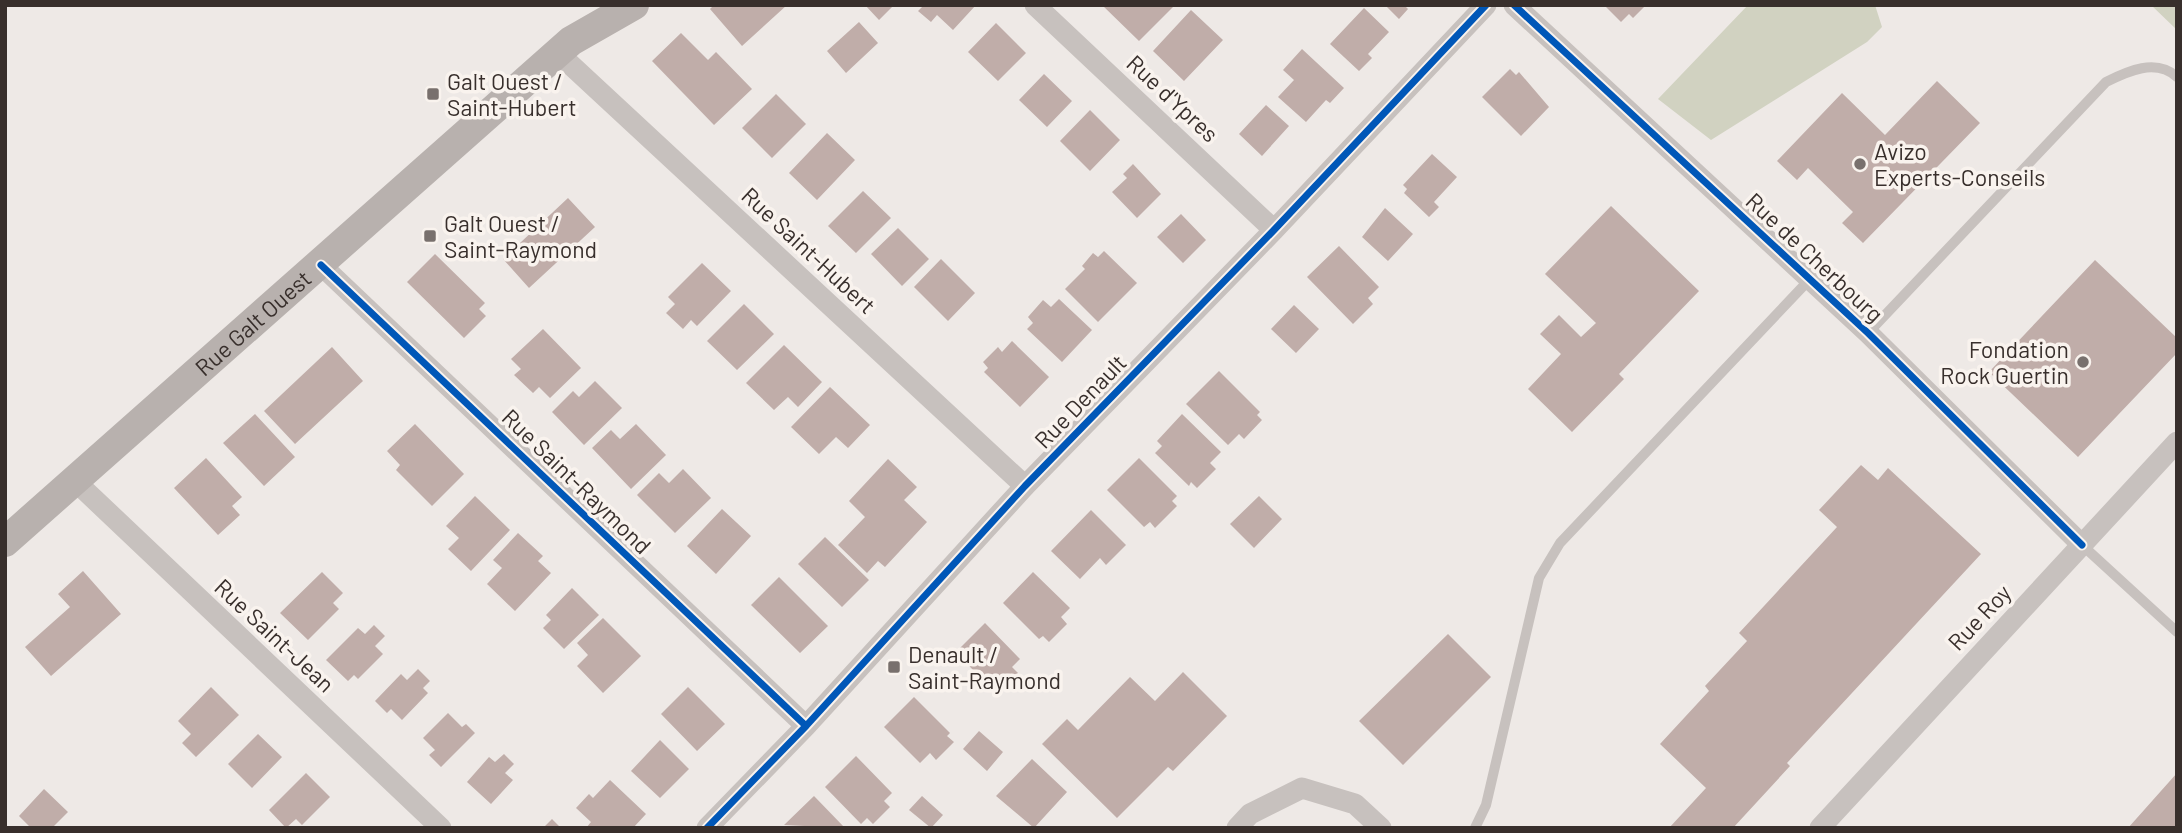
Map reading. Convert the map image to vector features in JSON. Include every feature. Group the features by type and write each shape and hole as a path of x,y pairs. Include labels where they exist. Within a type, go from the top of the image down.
{"main road":[{"path":"564,47 597,5"},
{"name":"Rue Galt Ouest","path":"5,542 321,265 564,47 634,5"}],"street":[{"name":"Rue d'Ypres","path":"1035,5 1274,230"},
{"name":"Rue Denault","path":"707,828 806,726 1025,486 1274,230 1486,5"},
{"name":"Rue de Cherbourg","path":"1514,5 1868,333 2082,545"},
{"name":"Rue Saint-Hubert","path":"564,47 1025,486"},
{"name":"Rue Saint-Raymond","path":"321,265 806,726"},
{"name":"Rue Roy","path":"1820,828 2177,442"},
{"name":"Rue Saint-Jean","path":"74,480 441,828"},
{"path":"1237,828 1250,814 1302,788 1355,804 1381,828"}],"lane":[{"path":"1868,333 2106,82 2135,67 2170,71 2177,78"},
{"path":"1475,828 1486,805 1539,578 1560,543 1810,279"},
{"path":"2082,545 2177,632"}],"green space":[{"path":"1748,5 1875,5 1882,27 1867,42 1711,140 1658,99"},
{"path":"2151,5 2177,5 2177,30"}],"building":[{"path":"714,5 787,5 742,46 710,9"},
{"path":"865,5 894,5 879,20"},
{"path":"924,5 976,5 953,30 937,15 931,22 918,11"},
{"path":"1102,5 1175,5 1139,41"},
{"path":"1385,5 1404,5 1408,9 1399,19"},
{"path":"1604,5 1646,5 1633,18 1629,14 1621,22"},
{"path":"1364,8 1389,32 1368,54 1372,58 1359,71 1330,44"},
{"path":"1191,10 1223,40 1184,81 1153,51"},
{"path":"859,22 878,43 846,73 827,51"},
{"path":"996,23 1026,53 998,81 968,52"},
{"path":"681,33 708,60 716,52 752,89 714,125 652,61"},
{"path":"1302,49 1344,88 1330,103 1326,100 1306,122 1278,97 1294,80 1283,70"},
{"path":"1510,69 1516,75 1519,72 1549,107 1521,136 1482,97"},
{"path":"1044,74 1072,101 1047,127 1019,100"},
{"name":"Avizo Experts-Conseils","path":"1937,81 1980,123 1863,243 1842,223 1853,212 1808,168 1797,180 1777,161 1842,93 1885,135"},
{"path":"776,94 806,124 772,158 742,128"},
{"path":"1266,105 1289,126 1262,156 1239,134"},
{"path":"1090,110 1120,140 1090,171 1060,141"},
{"path":"827,133 855,160 817,200 789,173"},
{"path":"1432,154 1457,177 1434,202 1439,207 1429,217 1404,193 1407,189 1403,185"},
{"path":"1133,164 1161,194 1137,218 1112,192 1127,178 1123,174"},
{"path":"863,191 891,218 856,253 828,226"},
{"path":"568,198 595,227 529,288 503,259"},
{"path":"1611,206 1699,291 1619,374 1624,379 1572,432 1528,389 1561,354 1540,334 1559,315 1581,337 1596,323 1545,274"},
{"path":"1385,208 1413,234 1388,261 1362,237"},
{"path":"1181,214 1206,240 1183,263 1157,237"},
{"path":"898,228 929,259 902,286 871,254"},
{"path":"1339,246 1379,287 1368,298 1373,304 1353,324 1307,277"},
{"path":"1104,251 1137,283 1098,322 1065,289 1085,269 1082,266 1093,253 1098,257"},
{"path":"435,254 485,303 479,309 486,316 464,338 407,282"},
{"path":"941,259 975,293 948,321 914,287"},
{"name":"Fondation Rock Guertin","path":"2095,260 2177,338 2177,353 2078,457 1989,372"},
{"path":"702,263 731,291 697,326 691,320 683,329 666,313 675,304 668,297"},
{"path":"1059,299 1092,330 1062,362 1027,329 1033,323 1028,317 1043,300 1051,307"},
{"path":"744,304 774,334 737,370 707,341"},
{"path":"1294,305 1319,329 1296,353 1271,329"},
{"path":"543,329 581,368 550,398 539,387 533,393 514,375 521,369 511,359"},
{"path":"1012,341 1049,377 1020,407 984,372 988,368 983,362 998,347 1002,352"},
{"path":"784,345 822,382 798,407 788,397 774,410 746,383"},
{"path":"332,347 363,381 295,444 264,411"},
{"path":"1219,371 1260,412 1257,415 1262,420 1244,439 1239,434 1228,445 1186,404"},
{"path":"595,381 622,408 584,445 552,412 573,391 579,397"},
{"path":"830,387 870,425 848,448 836,437 819,454 791,427"},
{"path":"255,414 295,457 264,486 223,443"},
{"path":"1182,414 1221,452 1210,463 1216,469 1197,488 1191,482 1189,486 1155,453 1162,446 1157,441"},
{"path":"415,424 464,474 432,506 396,470 400,465 387,451"},
{"path":"636,424 666,455 631,489 592,448 611,430 620,439"},
{"path":"206,458 242,497 232,506 240,515 218,535 174,488"},
{"path":"1139,458 1177,496 1172,501 1177,506 1155,528 1150,522 1144,527 1107,490"},
{"path":"888,459 917,487 904,500 927,522 885,567 878,561 867,573 838,545 865,517 849,501"},
{"path":"1861,465 1878,480 1888,468 1981,554 1787,763 1790,766 1733,828 1669,828 1706,788 1660,744 1709,691 1705,686 1747,641 1739,633 1837,527 1819,510"},
{"path":"683,469 711,498 675,533 637,495 659,473 669,483"},
{"path":"475,496 510,530 471,571 448,549 459,538 446,526"},
{"path":"1259,496 1282,519 1254,548 1230,524"},
{"path":"722,509 751,536 716,574 687,546"},
{"path":"1091,510 1126,545 1106,565 1100,558 1080,579 1051,551"},
{"path":"518,533 543,556 538,561 551,573 515,611 487,584 502,568 493,560"},
{"path":"825,537 869,580 842,607 798,564"},
{"path":"83,571 121,614 51,676 25,647 70,607 58,594"},
{"path":"322,572 343,593 333,603 339,609 308,640 280,613"},
{"path":"1033,572 1070,608 1061,617 1067,624 1049,642 1043,636 1039,639 1003,603"},
{"path":"779,577 828,626 800,653 751,605"},
{"path":"572,588 599,615 564,649 543,628 551,620 546,615"},
{"path":"603,618 641,656 603,693 577,666 588,655 577,643"},
{"path":"985,623 1020,659 1012,667 1018,673 1002,688 996,682 990,688 956,652"},
{"path":"374,625 385,636 375,646 383,654 358,679 354,675 348,681 326,660 358,628 365,634"},
{"path":"1448,634 1491,677 1403,765 1359,721"},
{"path":"418,669 430,681 423,688 428,693 402,720 391,709 387,713 375,701 401,674 407,680"},
{"path":"1183,672 1227,716 1173,771 1168,767 1117,818 1042,744 1067,719 1078,730 1130,677 1155,701"},
{"path":"211,687 239,715 196,757 182,743 191,734 178,721"},
{"path":"688,687 725,724 697,751 661,714"},
{"path":"914,697 950,733 947,736 954,742 936,760 930,753 920,763 884,727"},
{"path":"448,713 462,727 466,724 475,733 441,767 429,755 435,750 423,738"},
{"path":"979,731 1003,752 987,771 963,749"},
{"path":"258,734 282,757 252,788 228,764"},
{"path":"660,740 689,769 660,798 631,771"},
{"path":"504,754 514,764 505,773 513,780 491,804 467,782 489,757 495,762"},
{"path":"856,756 892,793 884,801 890,807 873,824 867,818 861,824 825,787"},
{"path":"1032,759 1067,792 1034,828 996,796"},
{"path":"306,773 330,797 302,825 296,819 286,828 269,810"},
{"path":"2177,773 2177,828 2128,828"},
{"path":"610,780 646,814 633,828 586,828 591,822 576,808 589,794 593,798"},
{"path":"44,789 68,812 52,828 31,828 19,816"},
{"path":"814,796 845,828 784,825"},
{"path":"922,796 943,815 931,828 909,810"},
{"path":"552,819 561,828 543,828"}],"cycle path":[{"path":"707,828 806,726 1025,486 1274,230 1486,5"},
{"path":"1514,5 1868,333 2082,545"},
{"path":"321,265 806,726"}],"place":[{"name":"Galt Ouest / Saint-Hubert","path":"433,94"},
{"name":"Avizo Experts-Conseils","path":"1860,164"},
{"name":"Galt Ouest / Saint-Raymond","path":"430,236"},
{"name":"Fondation Rock Guertin","path":"2083,362"},
{"name":"Denault / Saint-Raymond","path":"894,667"}]}
